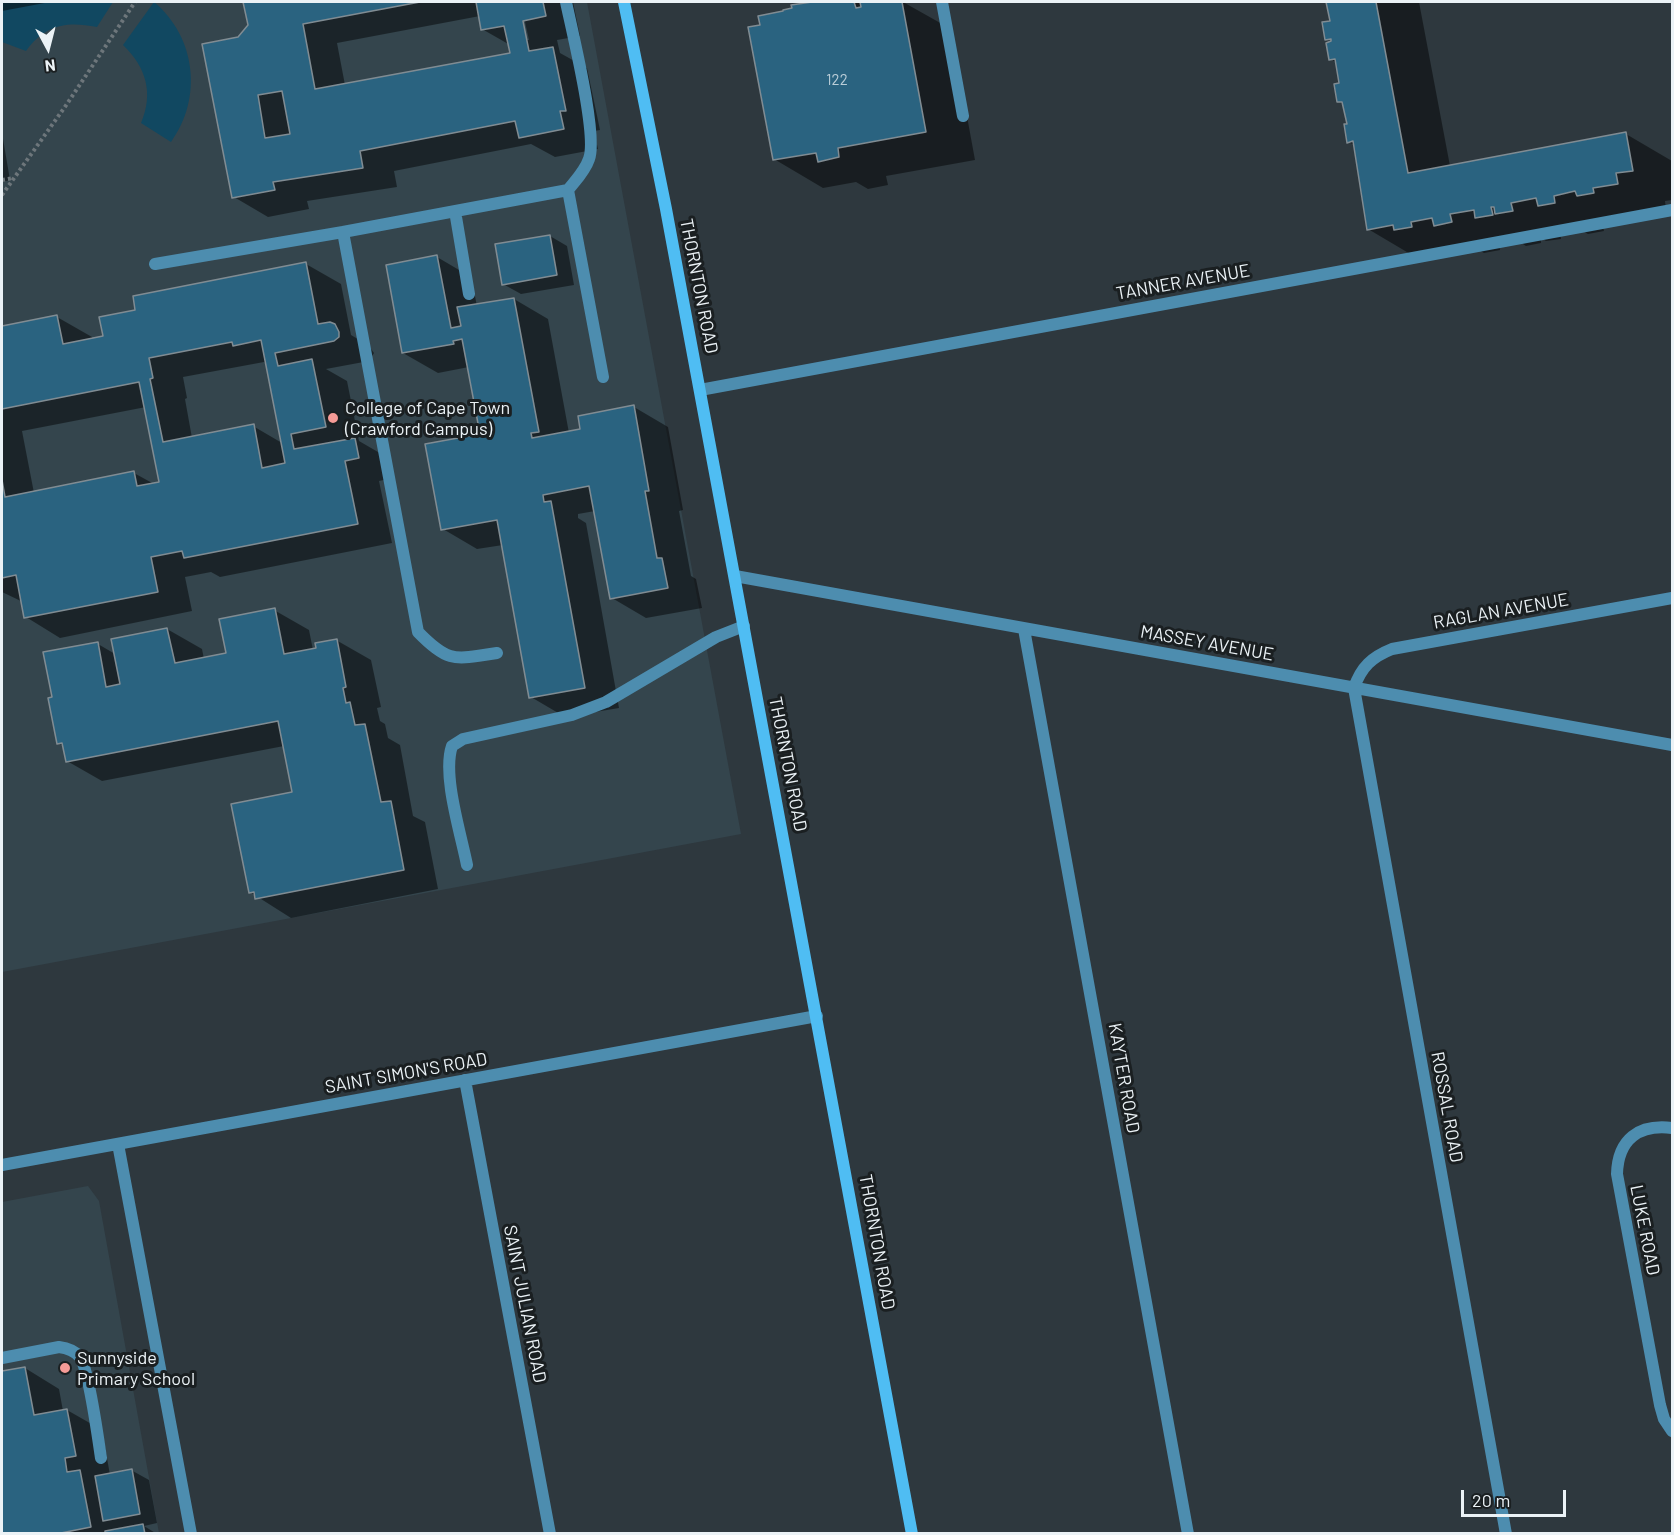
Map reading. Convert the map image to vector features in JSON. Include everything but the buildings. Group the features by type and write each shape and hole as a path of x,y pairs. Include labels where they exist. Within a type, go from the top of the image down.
{"street":[{"path":"155,264 568,190 590,157 592,132 566,2"},
{"name":"THORNTON ROAD","path":"624,2 735,576 912,1533"},
{"path":"942,2 963,116"},
{"path":"568,190 603,377"},
{"path":"455,210 469,294"},
{"name":"TANNER AVENUE","path":"700,390 1672,210"},
{"path":"343,232 418,632 432,647 446,657 460,659 497,653"},
{"name":"MASSEY AVENUE","path":"735,576 1672,745"},
{"name":"RAGLAN AVENUE","path":"1354,688 1358,675 1367,663 1378,654 1392,649 1672,598"},
{"path":"467,865 449,778 448,757 452,746 463,739 572,715 606,702 716,636 744,626"},
{"name":"KAYTER ROAD","path":"1024,628 1188,1533"},
{"name":"ROSSAL ROAD","path":"1354,688 1506,1533"},
{"name":"SAINT SIMON'S ROAD","path":"2,1165 817,1016"},
{"name":"SAINT JULIAN ROAD","path":"465,1080 550,1533"},
{"name":"LUKE ROAD","path":"1672,1128 1649,1128 1637,1133 1620,1153 1617,1174 1660,1405 1664,1419 1672,1431"},
{"path":"118,1144 190,1533"},
{"path":"2,1358 59,1347 75,1352 84,1366 101,1458"}],"path":[{"path":"2,195 67,104 135,2"},
{"path":"2,180 14,177"}],"shaded area":[{"name":"College of Cape Town (Crawford Campus)","path":"2,2 587,2 741,834 2,972"},
{"path":"3,2 113,2 97,27 66,25 57,27 41,35 26,51 2,42"},
{"path":"154,2 179,32 190,69 191,88 188,106 171,142 141,123 147,101 146,81 137,62 123,45"},
{"name":"Sunnyside Primary School","path":"88,1186 99,1201 159,1533 2,1534 2,1202"}],"place":[{"name":"College of Cape Town (Crawford Campus)","path":"333,418"},
{"name":"Sunnyside Primary School","path":"65,1368"}]}
